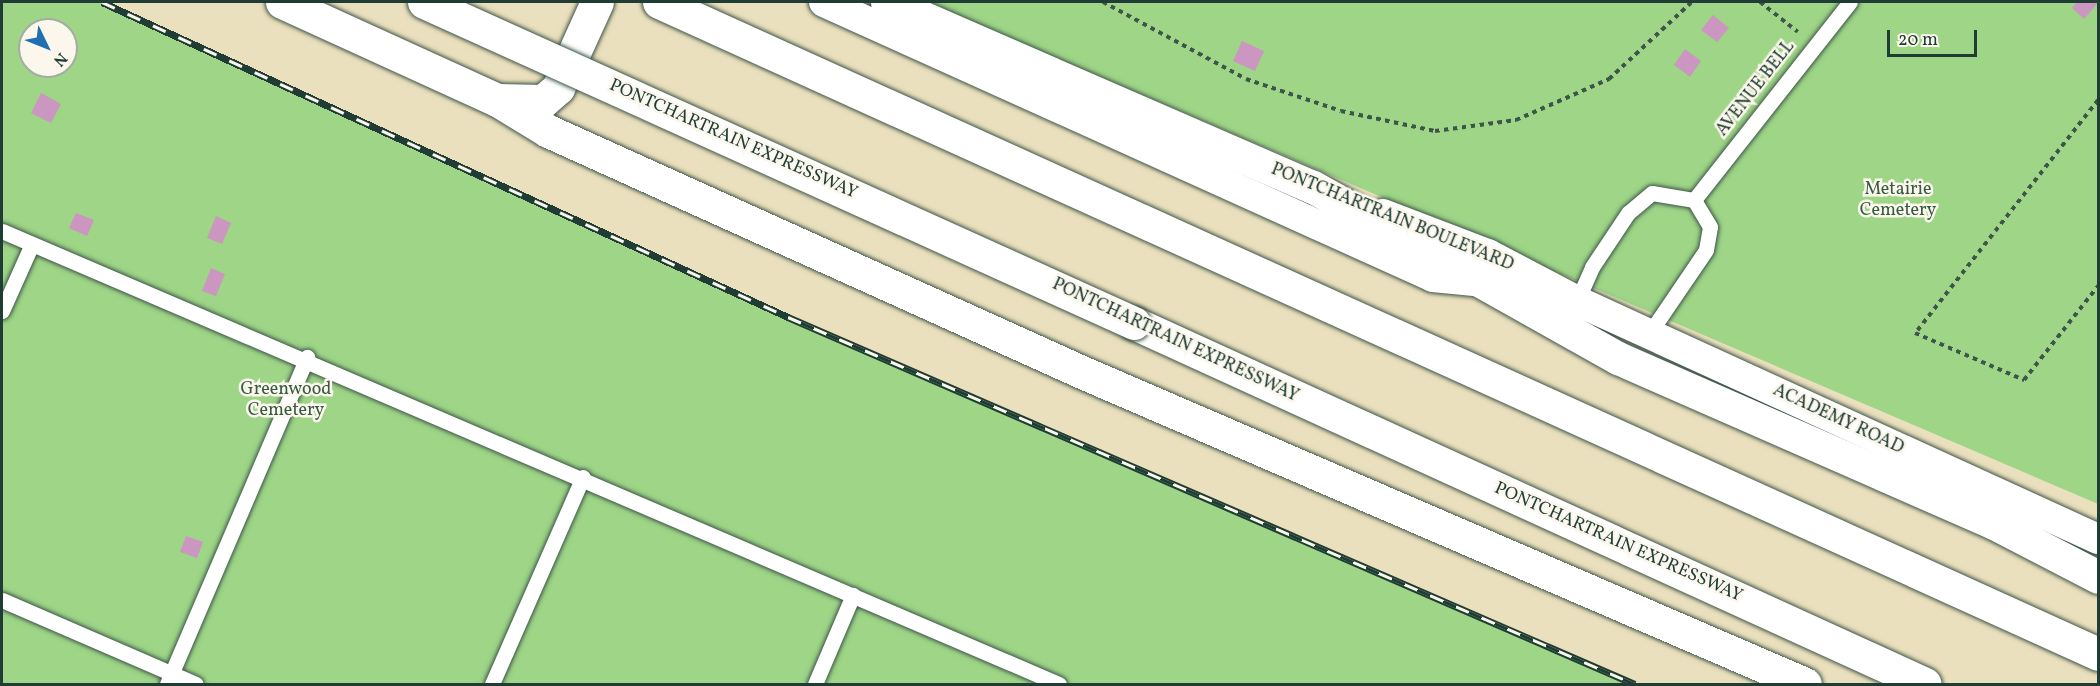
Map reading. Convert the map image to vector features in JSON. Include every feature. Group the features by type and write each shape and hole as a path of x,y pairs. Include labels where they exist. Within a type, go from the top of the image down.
{"main road":[{"path":"282,2 497,100 548,132 1084,373 1805,684"},
{"name":"PONTCHARTRAIN EXPRESSWAY","path":"424,2 1925,684"},
{"path":"497,100 543,101 558,88 597,2"},
{"path":"659,2 2098,654"},
{"name":"PONTCHARTRAIN BOULEVARD","path":"887,2 1313,187"},
{"path":"1313,187 1618,358 1994,523 2098,577"}],"street":[{"name":"PONTCHARTRAIN BOULEVARD","path":"824,2 1433,277 1483,282 1577,301"},
{"name":"PONTCHARTRAIN BOULEVARD","path":"1313,187 1488,254 1577,301"},
{"name":"ACADEMY ROAD","path":"1577,301 2098,539"}],"lane":[{"name":"AVENUE BELL","path":"1694,200 1850,2"},
{"path":"1577,301 1628,213 1652,193 1694,200 1710,227 1706,250 1649,334"},
{"path":"2,231 307,357 1059,684"},
{"path":"2,311 32,244"},
{"path":"169,679 307,357"},
{"path":"492,684 583,477"},
{"path":"816,684 854,595"},
{"path":"2,600 169,679 196,684"}],"path":[{"path":"1103,2 1246,79 1341,111 1435,131 1516,120 1609,79 1692,2"},
{"path":"1760,2 1815,46"},
{"path":"2098,100 1915,333 2024,380 2098,286"}],"green space":[{"name":"Greenwood Cemetery","path":"2,2 103,2 788,317 1635,684 2,684"},
{"name":"Metairie Cemetery","path":"926,2 2098,2 2098,504"}],"building":[{"path":"2077,2 2097,4 2084,19 2072,8"},
{"path":"1713,15 1729,28 1717,42 1701,30"},
{"path":"1242,41 1264,51 1255,71 1233,61"},
{"path":"1685,49 1701,61 1690,77 1674,65"},
{"path":"41,93 61,104 51,123 31,113"},
{"path":"76,213 94,220 87,236 69,228"},
{"path":"216,216 231,223 222,244 207,238"},
{"path":"211,268 225,274 216,296 202,291"},
{"path":"186,536 203,542 197,558 180,552"}],"railway":[{"path":"102,2 788,317 1635,684"}]}
